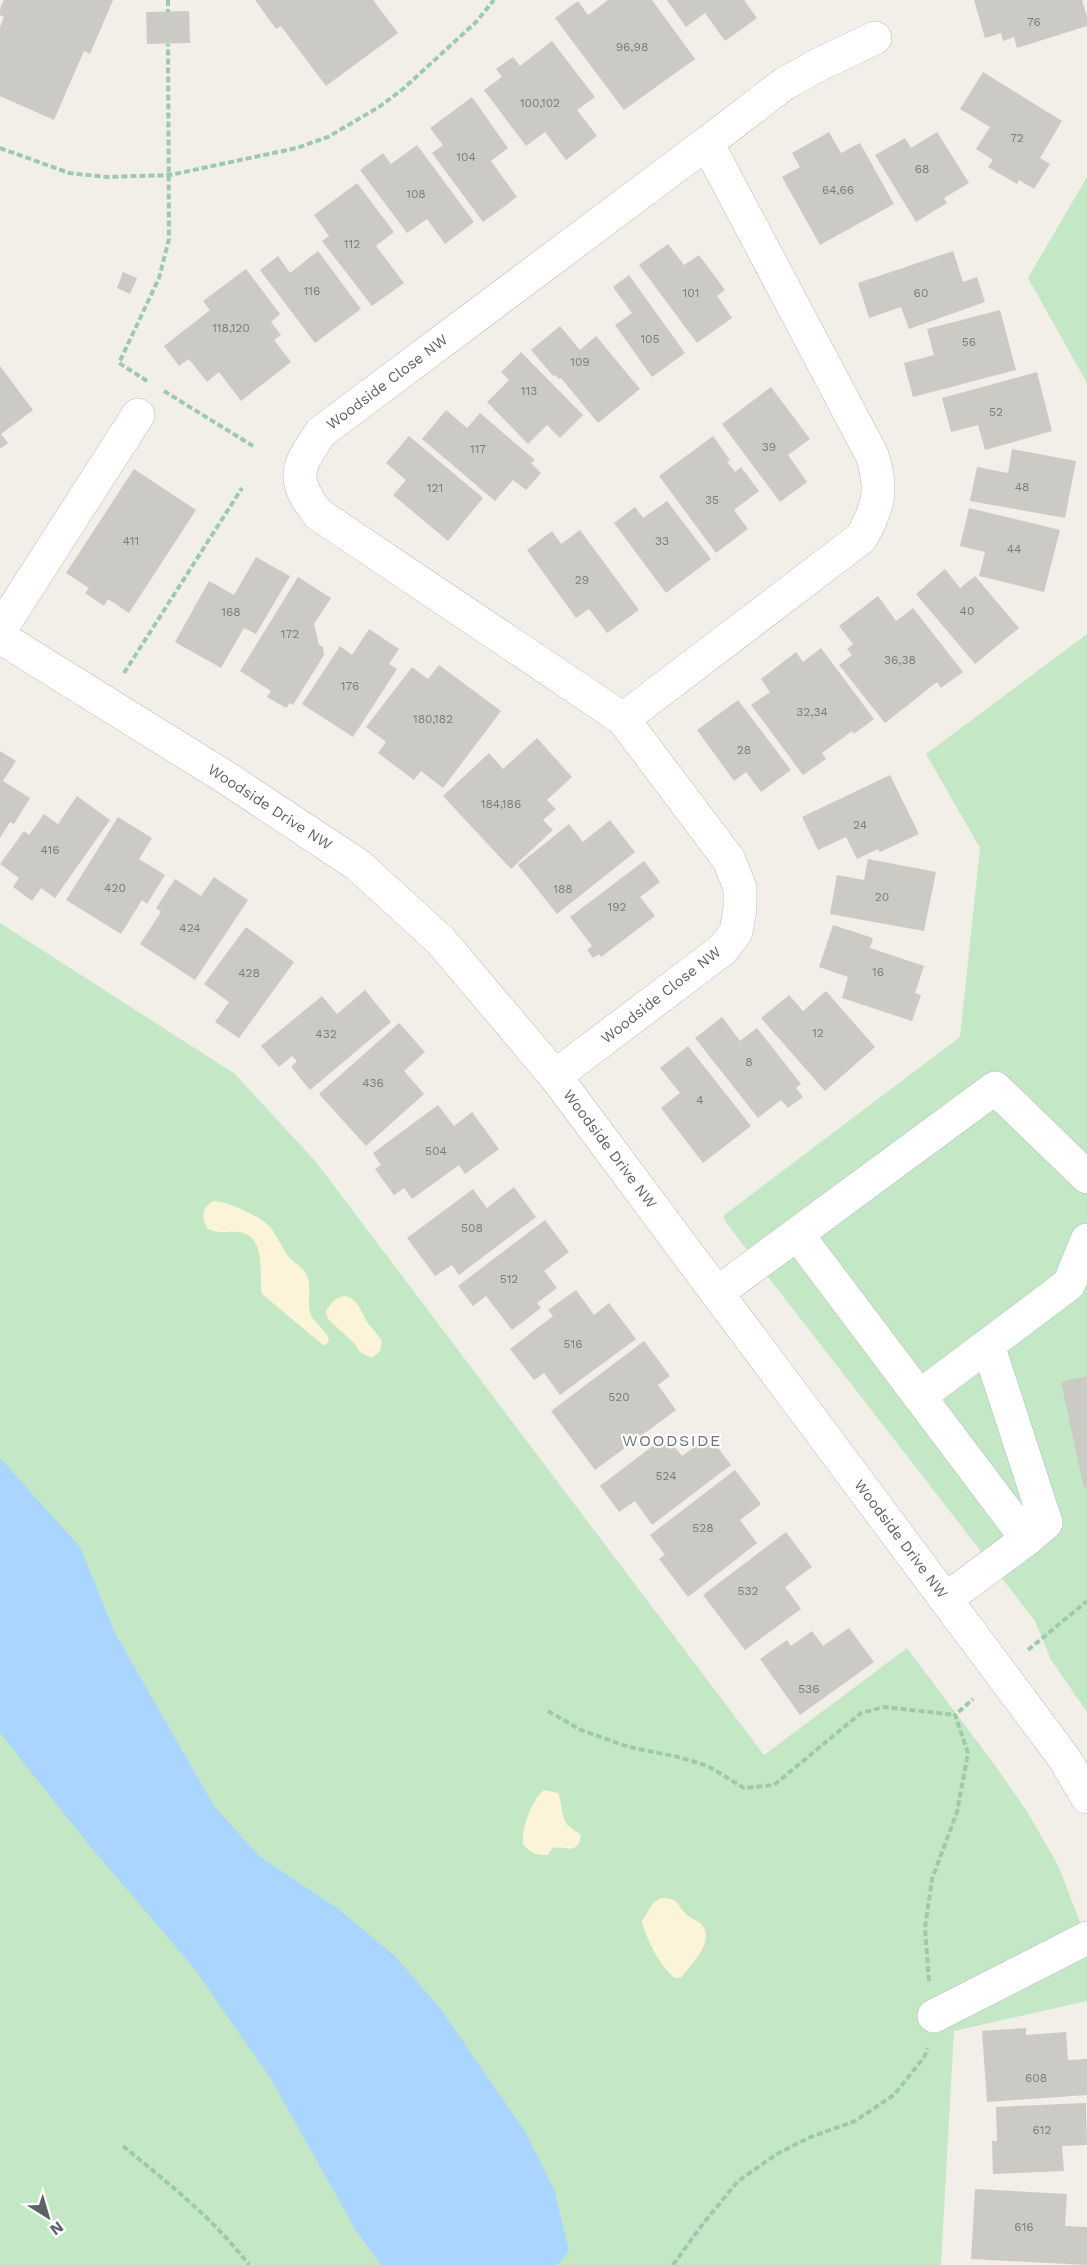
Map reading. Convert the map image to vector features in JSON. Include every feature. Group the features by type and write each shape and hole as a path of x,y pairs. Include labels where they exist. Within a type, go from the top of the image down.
{"street":[{"name":"Woodside Close NW","path":"555,1076 722,950 736,932 740,909 740,888 729,860 623,718 318,514 306,498 298,476 306,454 321,432 784,84 875,38"},
{"path":"623,718 861,538 873,518 879,500 879,476 872,455 707,143"},
{"path":"0,630 138,415"},
{"name":"Woodside Drive NW","path":"0,637 225,777 358,866 441,941 555,1076 1064,1758 1087,1797"},
{"path":"717,1293 996,1088 1087,1177"},
{"path":"797,1234 1027,1539"},
{"path":"920,1396 1069,1284 1087,1240"},
{"path":"946,1599 1046,1523 988,1345"},
{"path":"934,2016 1087,1938"}],"path":[{"path":"168,0 168,12"},
{"path":"0,148 69,173 107,177 170,175 297,148 328,137 354,123 403,89 476,22 494,0"},
{"path":"148,381 119,363 159,278 169,239 168,44"},
{"path":"157,387 253,446"},
{"path":"123,673 242,488"},
{"path":"1027,1651 1087,1601"},
{"path":"548,1711 581,1730 629,1747 678,1757 708,1767 744,1788 774,1785 861,1713 884,1707 956,1715 973,1699"},
{"path":"673,2265 738,2181 777,2154 808,2138 855,2121 894,2095 925,2056 934,2016 929,1989 925,1928 932,1879 957,1812 968,1753 956,1715"},
{"path":"123,2146 188,2199 234,2245 249,2265"}],"green space":[{"path":"1087,177 1087,383 1028,278"},
{"path":"1087,634 1087,1712 1051,1660 1035,1621 723,1216 960,1037 980,848 926,754"},
{"path":"0,923 235,1074 316,1162 764,1755 907,1648 997,1768 1028,1813 1059,1867 1087,1941 1087,2001 954,2031 941,2265 0,2265"}],"sand":[{"path":"213,1201 226,1203 250,1213 271,1229 288,1256 307,1276 310,1312 329,1339 327,1344 323,1345 262,1294 258,1249 248,1235 239,1232 219,1232 207,1228 204,1213"},
{"path":"344,1296 357,1303 382,1342 380,1351 372,1358 360,1352 355,1344 328,1319 326,1312 329,1306"},
{"path":"544,1790 558,1793 566,1823 581,1835 574,1848 552,1848 548,1855 544,1855 531,1851 523,1844 528,1815 535,1800"},
{"path":"661,1898 677,1902 687,1915 703,1926 706,1933 704,1946 682,1977 675,1978 664,1967 654,1952 642,1921 653,1903"}],"water":[{"path":"0,1458 80,1547 115,1633 214,1806 259,1856 337,1908 395,1956 440,2008 526,2133 554,2189 569,2251 557,2265 381,2265 356,2231 271,2079 193,1967 89,1845 0,1733"}],"building":[{"path":"4,0 113,0 90,54 84,51 54,120 0,96 0,27 4,17 0,15 0,9"},
{"path":"255,0 373,0 398,33 326,86 281,26 276,29"},
{"path":"608,0 652,0 695,59 624,110 555,18 578,1 588,15"},
{"path":"667,0 744,0 757,18 725,41 705,13 686,27"},
{"path":"974,0 1082,0 1087,26 1017,48 1014,37 1003,41 1001,33 985,38"},
{"path":"189,11 190,43 147,44 146,12"},
{"path":"552,41 595,97 577,110 597,136 566,160 545,132 526,146 484,90 502,77 496,69 513,57 520,66"},
{"path":"983,72 1062,121 1040,158 1050,164 1034,189 1019,180 1017,184 988,167 993,160 976,149 990,127 960,109"},
{"path":"472,97 508,148 491,161 517,197 483,222 432,153 443,145 430,128"},
{"path":"829,132 841,153 860,143 894,204 820,245 782,177 800,167 792,153"},
{"path":"937,132 969,183 944,198 947,203 916,222 875,155 905,138 911,148"},
{"path":"417,145 474,222 445,244 427,219 407,233 360,170 383,153 391,164"},
{"path":"357,183 394,232 376,246 404,283 372,306 322,241 329,236 314,215"},
{"path":"668,244 684,265 699,255 725,290 717,296 732,318 697,343 639,265"},
{"path":"318,251 361,309 315,343 260,270 278,256 290,273"},
{"path":"953,251 963,282 977,277 985,302 909,329 901,307 869,318 858,283"},
{"path":"246,269 280,314 271,322 281,335 274,340 291,362 241,401 219,372 207,382 189,359 179,366 164,346 210,310 203,301"},
{"path":"123,272 137,278 130,294 117,288"},
{"path":"629,275 685,353 652,377 615,325 632,313 613,287"},
{"path":"1000,310 1016,370 913,397 904,363 934,355 927,329"},
{"path":"560,326 580,350 596,336 640,389 598,423 561,378 553,376 531,350"},
{"path":"521,352 583,415 560,438 547,425 528,444 487,402 509,380 501,372"},
{"path":"0,366 33,410 1,434 8,443 0,449"},
{"path":"1037,372 1052,431 985,450 978,425 951,432 942,398"},
{"path":"771,387 810,439 788,455 807,482 780,502 722,424"},
{"path":"446,410 467,428 480,413 535,460 531,463 541,473 526,490 513,480 495,501 422,439"},
{"path":"409,436 483,498 448,541 393,495 406,480 386,463"},
{"path":"713,436 730,460 727,462 735,472 741,467 759,491 734,510 748,529 716,553 659,476"},
{"path":"1012,449 1076,461 1065,518 970,501 977,467 1008,473"},
{"path":"134,469 196,510 129,613 108,599 104,606 85,593 89,588 66,573"},
{"path":"667,501 711,559 666,593 614,523 635,507 643,518"},
{"path":"969,508 1060,530 1044,592 979,576 985,552 960,546"},
{"path":"580,530 639,610 607,633 589,609 576,618 527,550 552,531 561,544"},
{"path":"256,557 290,576 256,634 244,628 221,668 175,642 209,581 234,595"},
{"path":"945,569 960,588 975,576 1019,628 975,664 916,594"},
{"path":"298,577 331,598 314,624 324,655 293,705 290,703 286,708 267,697 271,691 240,671"},
{"path":"878,596 896,621 913,608 963,672 941,688 937,682 885,723 839,665 852,655 847,649 853,644 839,626"},
{"path":"369,629 399,649 389,664 397,669 353,737 302,704 340,646 352,655"},
{"path":"821,648 874,719 854,734 852,731 822,753 826,759 803,775 751,705 770,692 761,679 796,652 803,662"},
{"path":"439,665 501,711 443,788 421,771 414,780 378,753 386,742 366,727 412,667 428,679"},
{"path":"738,700 791,770 761,792 746,772 734,781 697,730"},
{"path":"537,738 572,777 547,800 556,809 543,820 553,830 511,869 443,796 489,753 503,769"},
{"path":"0,751 16,761 3,781 30,798 14,824 10,822 0,838"},
{"path":"890,775 919,834 880,852 878,849 857,859 846,837 818,850 802,817"},
{"path":"77,796 110,820 55,898 41,888 32,901 13,887 19,878 0,864 24,831 29,835 44,814 58,824"},
{"path":"118,817 152,838 139,859 165,875 147,904 142,900 121,934 66,900"},
{"path":"610,820 635,852 557,914 518,865 569,824 583,842"},
{"path":"868,859 936,872 924,931 830,914 837,875 864,880"},
{"path":"644,861 660,882 640,897 655,916 601,957 599,954 593,958 587,950 592,946 570,917"},
{"path":"214,877 248,900 195,980 140,944 161,912 156,908 175,879 201,896"},
{"path":"833,925 873,938 870,948 924,966 915,993 921,995 912,1021 842,998 848,977 819,967"},
{"path":"246,927 294,962 239,1038 215,1022 229,1002 204,984"},
{"path":"365,990 391,1022 310,1090 291,1067 297,1061 292,1056 279,1067 261,1046 322,996 337,1014"},
{"path":"826,991 875,1047 825,1091 761,1018 789,995 803,1011"},
{"path":"722,1017 740,1041 757,1028 801,1084 796,1088 803,1097 788,1108 781,1100 758,1118 695,1038"},
{"path":"399,1023 425,1052 404,1071 424,1094 366,1146 319,1094"},
{"path":"688,1046 751,1126 703,1163 661,1108 680,1093 660,1068"},
{"path":"438,1105 454,1126 472,1112 499,1149 465,1174 459,1165 412,1199 404,1188 394,1195 375,1169 381,1165 373,1153"},
{"path":"514,1187 536,1217 459,1275 452,1265 435,1276 407,1238 473,1189 487,1208"},
{"path":"545,1220 569,1252 544,1271 557,1288 537,1303 541,1308 512,1330 486,1296 473,1306 458,1286"},
{"path":"576,1290 594,1315 609,1303 636,1339 560,1395 544,1373 534,1380 510,1349 553,1316 548,1310"},
{"path":"644,1341 670,1376 658,1385 676,1410 595,1470 551,1411"},
{"path":"1087,1376 1087,1488 1084,1488 1061,1382"},
{"path":"666,1436 682,1456 709,1436 731,1465 652,1525 635,1501 619,1512 600,1486"},
{"path":"735,1470 761,1504 740,1520 757,1543 688,1597 659,1559 665,1555 650,1535"},
{"path":"786,1532 812,1567 785,1587 801,1609 745,1650 703,1595"},
{"path":"849,1628 874,1662 800,1715 760,1659 787,1640 791,1646 812,1631 823,1646"},
{"path":"1026,2028 1026,2035 1066,2032 1068,2060 1087,2059 1087,2095 987,2102 982,2031"},
{"path":"1086,2103 1087,2145 1062,2146 1064,2171 993,2174 992,2141 997,2141 996,2107"},
{"path":"975,2189 1067,2194 1065,2226 1087,2227 1087,2265 971,2259"}],"district":[{"name":"WOODSIDE","path":"672,1440"}]}
